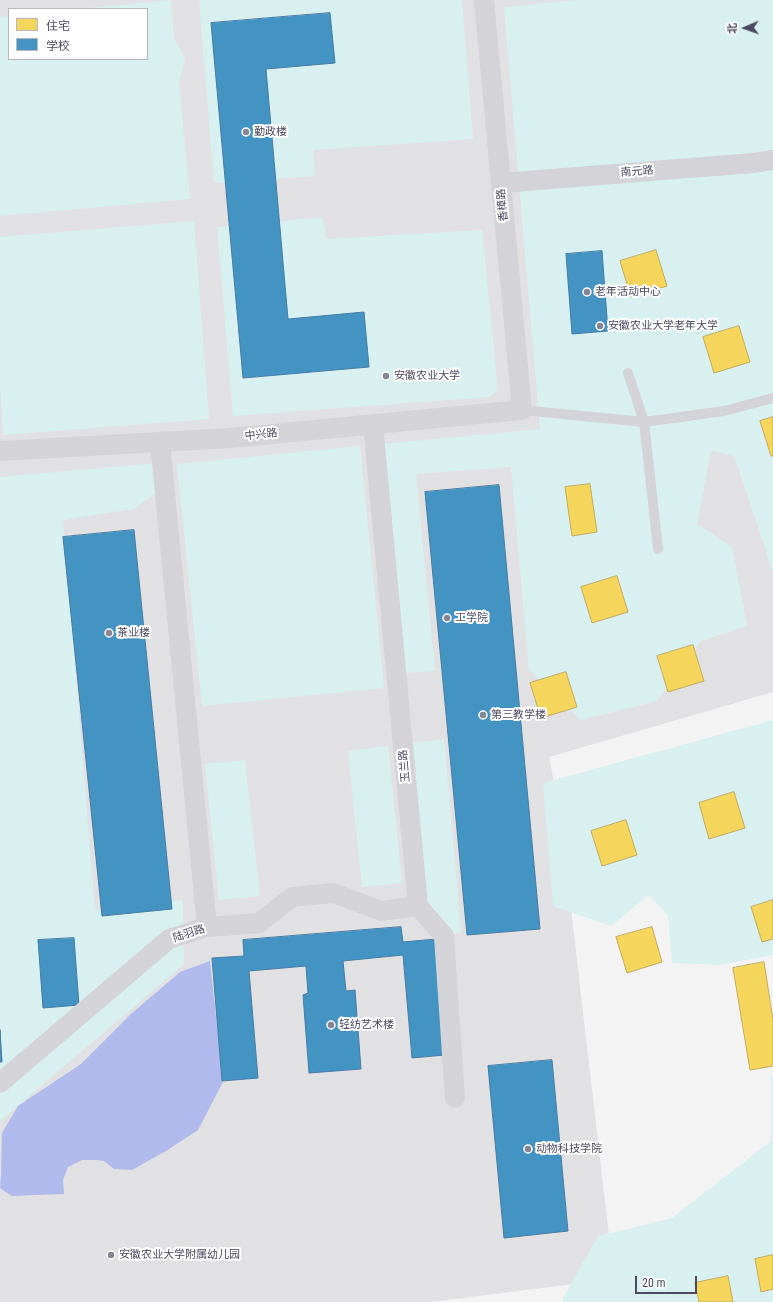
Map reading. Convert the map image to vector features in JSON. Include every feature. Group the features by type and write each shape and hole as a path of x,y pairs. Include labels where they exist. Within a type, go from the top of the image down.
{"street":[{"name":"香樟路","path":"484,0 522,410"},
{"name":"南元路","path":"501,183 753,163 773,160"},
{"name":"中兴路","path":"0,451 230,438 522,410"},
{"name":"玉兰路","path":"374,424 418,906"},
{"path":"160,442 207,927"},
{"name":"陆羽路","path":"0,1083 169,939 207,927 259,923 292,897 299,896 333,893 381,911 418,906"},
{"path":"418,906 444,936 454,1098"}],"lane":[{"path":"628,372 644,422 658,550"},
{"path":"522,410 644,422 724,411 773,398"}],"shaded area":[{"name":"安徽农业大学","path":"0,0 773,0 773,692 549,757 560,814 614,1279 431,1302 0,1302"},
{"path":"171,0 174,38 185,58 179,84 190,199 0,216 0,17 8,16 8,60 148,60 148,8 89,8"},
{"path":"199,0 462,0 473,139 313,150 315,176 214,183"},
{"path":"578,0 773,0 773,572 734,456 711,450 697,524 732,547 747,626 701,641 657,701 581,720 529,670 511,467 416,474 435,671 403,673 381,444 540,429 504,7"},
{"path":"323,217 326,239 482,230 498,390 490,397 233,416 217,227"},
{"path":"194,221 209,419 3,435 0,384 0,237"},
{"path":"360,446 384,688 202,706 177,464"},
{"path":"158,463 160,490 134,509 63,520 95,911 183,900 184,964 0,1121 0,477"},
{"path":"773,720 773,955 719,965 672,963 668,916 649,895 611,926 553,906 543,783"},
{"path":"444,739 461,933 449,934 427,905 412,743"},
{"path":"388,746 402,883 362,887 348,751"},
{"path":"245,760 260,896 219,900 205,764"},
{"path":"771,1076 773,1076 773,1302 563,1302 563,1298 598,1236 672,1218 771,1141"}],"water":[{"path":"210,961 223,1082 198,1130 166,1151 132,1170 114,1169 104,1161 82,1160 68,1167 63,1180 64,1194 12,1196 1,1189 2,1133 18,1106 81,1064 131,1014 180,972"}],"building: 住宅":[{"path":"656,250 667,286 631,297 620,261"},
{"path":"739,326 750,362 714,373 703,337"},
{"path":"773,417 773,456 771,456 760,421"},
{"path":"590,484 597,532 572,536 565,487"},
{"path":"617,576 628,612 592,623 581,587"},
{"path":"693,645 704,681 668,692 657,656"},
{"path":"566,672 577,707 541,718 530,683"},
{"path":"734,792 745,828 709,839 699,803"},
{"path":"626,820 637,855 602,866 591,831"},
{"path":"773,900 773,939 762,942 751,907"},
{"path":"652,927 662,962 627,973 616,937"},
{"path":"764,962 773,1020 773,1066 750,1070 733,968"},
{"path":"773,1255 773,1289 761,1292 755,1259"},
{"path":"728,1276 733,1302 699,1302 695,1283"}],"building: 学校":[{"name":"勤政楼","path":"330,13 335,63 266,69 288,319 364,312 369,367 243,378 211,23"},
{"name":"老年活动中心","path":"602,251 608,331 572,334 566,254"},
{"name":"第三教学楼","path":"499,485 540,929 467,935 425,492"},
{"name":"茶业楼","path":"134,530 172,909 102,916 63,537"},
{"name":"轻纺艺术楼","path":"401,927 403,942 436,939 445,1055 412,1058 403,955 343,961 346,991 355,990 361,1069 309,1073 303,995 308,993 306,966 249,971 258,1078 222,1081 212,958 244,956 243,940"},
{"path":"74,938 79,1005 43,1008 38,940"},
{"path":"0,1030 2,1062 0,1062"},
{"name":"动物科技学院","path":"552,1060 568,1231 504,1238 488,1066"}],"place":[{"name":"勤政楼","path":"246,132"},
{"name":"老年活动中心","path":"587,292"},
{"name":"安徽农业大学老年大学","path":"600,326"},
{"name":"安徽农业大学","path":"386,376"},
{"name":"工学院","path":"447,618"},
{"name":"茶业楼","path":"109,633"},
{"name":"第三教学楼","path":"483,715"},
{"name":"轻纺艺术楼","path":"331,1025"},
{"name":"动物科技学院","path":"528,1149"},
{"name":"安徽农业大学附属幼儿园","path":"111,1255"}]}
